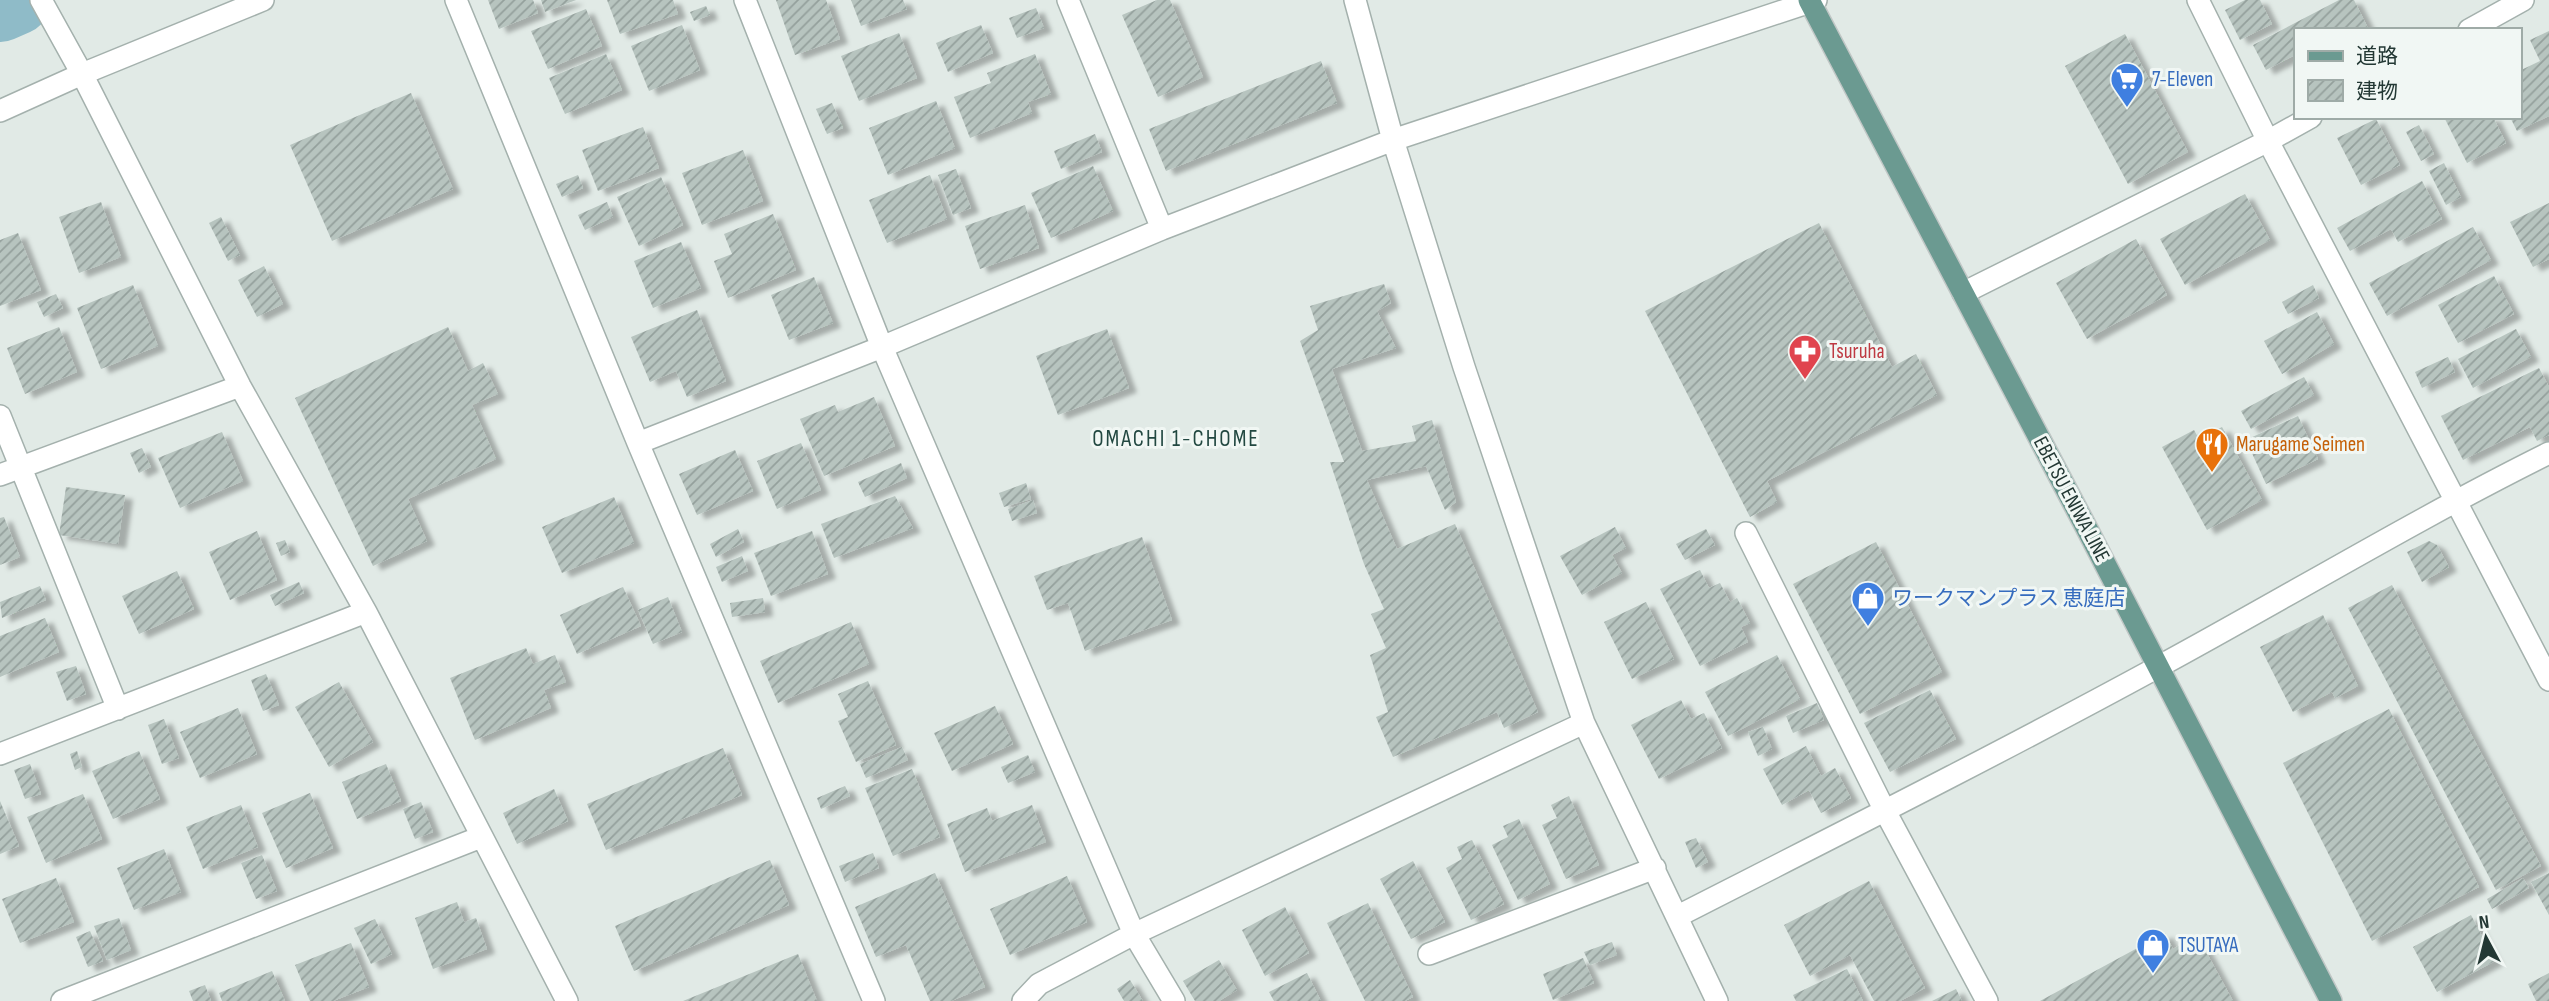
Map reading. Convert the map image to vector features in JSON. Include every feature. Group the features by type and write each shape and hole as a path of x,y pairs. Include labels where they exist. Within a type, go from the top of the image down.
{"main road":[{"name":"EBETSU ENIWA LINE","path":"1812,1 2330,1001"}],"street":[{"path":"41,0 82,74 240,386 366,612 567,1001"},
{"path":"0,111 82,74 263,0"},
{"path":"456,0 638,443 874,1001"},
{"path":"745,0 882,346 1134,933 1174,1001"},
{"path":"1068,0 1162,229"},
{"path":"1355,0 1393,140 1464,367 1584,723 1717,1001"},
{"path":"2197,0 2549,680"},
{"path":"2473,28 2523,0"},
{"path":"638,443 882,346 1162,229 1393,140 1812,1"},
{"path":"1963,293 2307,119"},
{"path":"10,471 240,386"},
{"path":"0,416 10,471 118,709"},
{"path":"1678,916 1885,811 2158,666 2456,500 2549,453"},
{"path":"1746,533 1885,811 1987,1001"},
{"path":"0,754 366,612"},
{"path":"1023,1001 1039,984 1134,933 1584,723"},
{"path":"62,1001 481,837"},
{"path":"1429,954 1655,868"}],"building":[{"path":"488,0 533,0 538,13 499,29"},
{"path":"541,0 576,0 545,12"},
{"path":"607,0 673,0 678,14 620,34"},
{"path":"776,0 826,0 840,39 795,55"},
{"path":"851,0 903,0 907,9 861,26"},
{"path":"1157,0 1170,0 1203,77 1158,97 1122,15"},
{"path":"2245,0 2260,0 2272,24 2240,40 2225,10"},
{"path":"2339,0 2354,0 2368,28 2294,28 2294,56 2266,70 2253,45"},
{"path":"706,6 710,15 694,21 690,12"},
{"path":"1036,8 1044,28 1017,38 1009,18"},
{"path":"586,9 602,46 548,69 531,31"},
{"path":"682,25 700,70 649,91 631,46"},
{"path":"981,25 993,53 948,72 936,43"},
{"path":"2549,31 2549,116 2517,131 2511,119 2521,119 2521,70 2540,61 2530,40"},
{"path":"899,33 917,78 859,101 841,56"},
{"name":"7-Eleven","path":"2125,34 2188,152 2128,184 2065,66"},
{"path":"606,54 622,90 565,114 549,78"},
{"path":"1035,54 1051,94 1028,102 1032,113 970,138 954,97 991,83 987,73"},
{"path":"1321,61 1337,103 1166,171 1149,129"},
{"path":"411,93 453,189 332,241 290,145"},
{"path":"936,101 955,148 888,175 869,128"},
{"path":"832,103 843,128 827,134 816,109"},
{"path":"2376,119 2400,165 2361,185 2337,138"},
{"path":"2445,119 2494,119 2506,143 2467,163"},
{"path":"2419,125 2434,154 2421,161 2406,132"},
{"path":"643,127 659,168 598,191 582,150"},
{"path":"1095,134 1102,152 1061,169 1054,151"},
{"path":"743,150 763,201 702,225 682,173"},
{"path":"2444,163 2461,197 2446,205 2429,171"},
{"path":"1093,166 1113,211 1051,238 1031,193"},
{"path":"956,169 971,208 953,215 938,175"},
{"path":"578,175 583,188 562,197 556,184"},
{"path":"930,175 947,219 887,243 869,200"},
{"path":"661,177 683,225 639,246 617,197"},
{"path":"2422,181 2442,219 2398,242 2391,229 2350,251 2337,228"},
{"path":"2245,194 2270,240 2185,285 2160,239"},
{"path":"101,202 121,257 79,273 59,217"},
{"path":"607,202 613,217 585,230 578,215"},
{"path":"2549,203 2549,259 2533,267 2510,222"},
{"path":"1025,205 1039,248 980,269 965,226"},
{"path":"773,214 796,270 728,298 714,261 732,254 724,234"},
{"path":"221,217 240,255 228,261 209,223"},
{"name":"Tsuruha","path":"1819,223 1892,367 1916,354 1937,395 1767,481 1777,502 1750,517 1645,311"},
{"path":"2473,227 2491,260 2387,316 2369,283"},
{"path":"18,233 41,290 0,306 0,240"},
{"path":"2136,239 2167,295 2087,339 2056,283"},
{"path":"681,242 701,288 653,308 634,261"},
{"path":"264,266 283,304 257,317 238,280"},
{"path":"2494,276 2514,314 2458,343 2438,305"},
{"path":"814,277 833,323 789,340 771,295"},
{"path":"1384,284 1391,303 1377,311 1396,348 1332,369 1362,451 1416,441 1412,426 1432,420 1456,502 1445,510 1426,466 1367,480 1397,549 1455,524 1538,712 1504,728 1497,712 1393,757 1376,717 1388,712 1370,655 1386,648 1371,614 1384,609 1364,564 1330,462 1344,462 1300,341 1318,330 1310,306"},
{"path":"133,285 158,346 101,369 77,308"},
{"path":"2313,285 2319,298 2288,314 2282,302"},
{"path":"56,294 63,308 44,317 37,302"},
{"path":"697,310 726,381 687,397 676,371 650,382 631,337"},
{"path":"2317,312 2334,344 2282,374 2264,341"},
{"path":"59,327 77,372 25,394 7,348"},
{"path":"448,327 468,371 483,363 498,394 472,405 496,459 408,499 427,541 373,566 295,398"},
{"path":"1107,329 1129,388 1058,415 1036,356"},
{"path":"2516,329 2531,357 2473,388 2458,359"},
{"path":"2448,357 2455,372 2422,388 2415,372"},
{"path":"2539,368 2549,387 2549,435 2537,441 2530,427 2463,460 2441,416"},
{"path":"2304,377 2314,395 2251,429 2241,411"},
{"path":"874,397 895,446 824,476 800,419 835,405 838,412"},
{"path":"2298,416 2318,459 2266,484 2246,440"},
{"name":"Marugame Seimen","path":"2222,427 2262,500 2207,530 2162,447 2194,430 2199,439"},
{"path":"222,432 243,481 180,508 158,458"},
{"path":"801,443 821,490 777,509 757,461"},
{"path":"142,448 151,467 139,473 130,453"},
{"path":"735,450 753,491 697,515 679,474"},
{"path":"901,463 907,478 865,497 858,482"},
{"path":"1026,483 1031,499 1004,507 999,493"},
{"path":"66,487 125,495 118,544 59,535"},
{"path":"895,496 913,528 834,558 821,524"},
{"path":"614,497 634,543 562,573 542,527"},
{"path":"1033,500 1037,513 1012,521 1008,509"},
{"path":"4,517 20,557 0,565 0,518"},
{"path":"1615,527 1626,548 1612,555 1622,573 1582,595 1560,556"},
{"path":"738,529 744,542 716,557 710,544"},
{"path":"1706,529 1715,545 1685,560 1676,544"},
{"path":"257,531 277,580 230,600 209,552"},
{"path":"812,531 828,574 771,596 754,553"},
{"path":"1142,537 1172,620 1085,651 1068,603 1047,610 1034,576"},
{"path":"285,540 290,552 281,556 276,543"},
{"path":"2429,541 2437,545 2449,567 2422,582 2407,552"},
{"name":"ワークマンプラス 恵庭店","path":"1876,542 1942,672 1860,714 1793,584"},
{"path":"742,556 748,571 722,582 716,567"},
{"path":"1700,570 1709,588 1720,583 1730,602 1737,598 1750,623 1741,627 1748,642 1700,666 1660,589"},
{"path":"177,571 194,609 139,634 122,596"},
{"path":"299,582 304,593 275,606 270,595"},
{"path":"2392,585 2541,866 2496,890 2348,608"},
{"path":"40,586 46,600 2,618 0,602"},
{"path":"623,587 641,626 577,654 560,615"},
{"path":"668,597 682,632 653,644 638,610"},
{"path":"763,598 765,612 732,617 730,603"},
{"path":"1646,602 1674,659 1632,679 1604,622"},
{"path":"2323,615 2358,686 2335,698 2332,692 2293,712 2260,647"},
{"path":"45,618 59,652 0,677 0,636"},
{"path":"851,622 869,664 778,703 760,661"},
{"path":"526,648 533,664 555,655 566,682 544,690 551,708 475,740 450,678"},
{"path":"1777,655 1800,699 1728,736 1705,692"},
{"path":"76,666 86,694 67,701 56,672"},
{"path":"266,674 279,705 263,711 251,680"},
{"path":"868,681 896,745 856,762 838,721 848,717 838,694"},
{"path":"339,682 373,742 329,767 295,707"},
{"path":"1930,690 1956,739 1890,772 1864,723"},
{"path":"1681,700 1691,719 1704,713 1722,748 1659,779 1631,725"},
{"path":"1817,703 1824,720 1793,733 1786,716"},
{"path":"995,706 1013,744 952,771 934,733"},
{"path":"238,708 257,754 200,778 180,732"},
{"path":"2389,709 2479,887 2372,941 2283,763"},
{"path":"164,719 179,758 162,764 148,725"},
{"path":"1763,727 1772,749 1758,756 1748,732"},
{"path":"1806,746 1821,776 1835,768 1851,798 1821,813 1809,790 1782,805 1763,769"},
{"path":"902,747 908,760 866,778 860,764"},
{"path":"723,748 742,795 606,850 587,804"},
{"path":"77,751 82,767 75,770 70,754"},
{"path":"139,751 160,799 113,819 92,771"},
{"path":"1028,755 1035,772 1008,783 1001,767"},
{"path":"30,764 41,794 25,799 14,770"},
{"path":"386,764 401,801 357,819 342,782"},
{"path":"912,769 940,837 893,856 865,788"},
{"path":"845,786 850,796 821,809 817,798"},
{"path":"554,789 568,821 517,844 503,813"},
{"path":"310,793 333,848 286,868 262,813"},
{"path":"83,794 102,839 46,863 27,817"},
{"path":"1569,796 1599,865 1566,879 1542,825 1557,818 1551,805"},
{"path":"0,801 19,846 0,854"},
{"path":"421,802 433,832 415,839 403,809"},
{"path":"241,805 258,847 203,869 186,827"},
{"path":"1032,805 1046,842 965,872 947,824 987,808 992,821"},
{"path":"1519,819 1550,884 1518,900 1492,845 1508,837 1503,826"},
{"path":"1696,838 1708,862 1696,868 1685,842"},
{"path":"1472,840 1504,904 1471,920 1446,868 1462,859 1457,847"},
{"path":"164,849 181,892 134,910 117,868"},
{"path":"873,853 879,868 845,882 839,866"},
{"path":"262,855 277,891 256,899 241,863"},
{"path":"770,860 789,905 634,971 615,926"},
{"path":"1413,861 1445,922 1411,939 1380,879"},
{"path":"935,873 985,987 951,1001 930,1001 906,945 876,957 855,907"},
{"path":"2549,873 2549,915 2531,882"},
{"path":"1067,876 1087,922 1010,955 990,909"},
{"path":"56,878 74,922 20,943 2,899"},
{"path":"2523,878 2529,888 2492,909 2487,899"},
{"path":"1869,881 1925,988 1900,1001 1874,1001 1850,955 1810,976 1784,925"},
{"path":"457,902 464,922 476,918 487,949 433,969 415,918"},
{"path":"1368,903 1413,997 1405,1001 1365,1001 1327,923"},
{"path":"1285,907 1309,953 1265,976 1242,930"},
{"path":"2471,915 2495,961 2437,992 2413,947"},
{"path":"119,918 131,950 107,960 94,926"},
{"path":"375,919 392,954 371,964 354,928"},
{"path":"90,931 103,961 88,967 76,937"},
{"name":"TSUTAYA","path":"2165,933 2173,949 2197,935 2233,1001 2040,1001"},
{"path":"1612,942 1617,955 1590,965 1584,952"},
{"path":"351,943 369,987 333,1001 310,1001 295,965"},
{"path":"798,954 817,1001 683,1001"},
{"path":"1583,958 1594,983 1553,1000 1543,974"},
{"path":"1219,960 1237,990 1219,1001 1195,1001 1183,981"},
{"path":"1847,969 1863,1001 1796,1001 1793,995"},
{"path":"272,971 285,1001 222,1001 219,993"},
{"path":"1307,973 1321,1001 1274,1001 1269,992"},
{"path":"2549,973 2549,1001 2536,1001 2528,984"},
{"path":"1130,980 1143,1001 1124,1001 1117,989"},
{"path":"205,985 211,1001 193,1001 189,991"},
{"path":"1956,989 1962,1001 1932,1001"}],"waterway":[{"path":"0,7 16,0"}],"place":[{"name":"7-Eleven","path":"2127,109"},
{"name":"Tsuruha","path":"1805,381"},
{"name":"Marugame Seimen","path":"2212,474"},
{"name":"ワークマンプラス 恵庭店","path":"1868,628"},
{"name":"TSUTAYA","path":"2153,975"}],"district":[{"name":"OMACHI 1-CHOME","path":"1176,438"}]}
